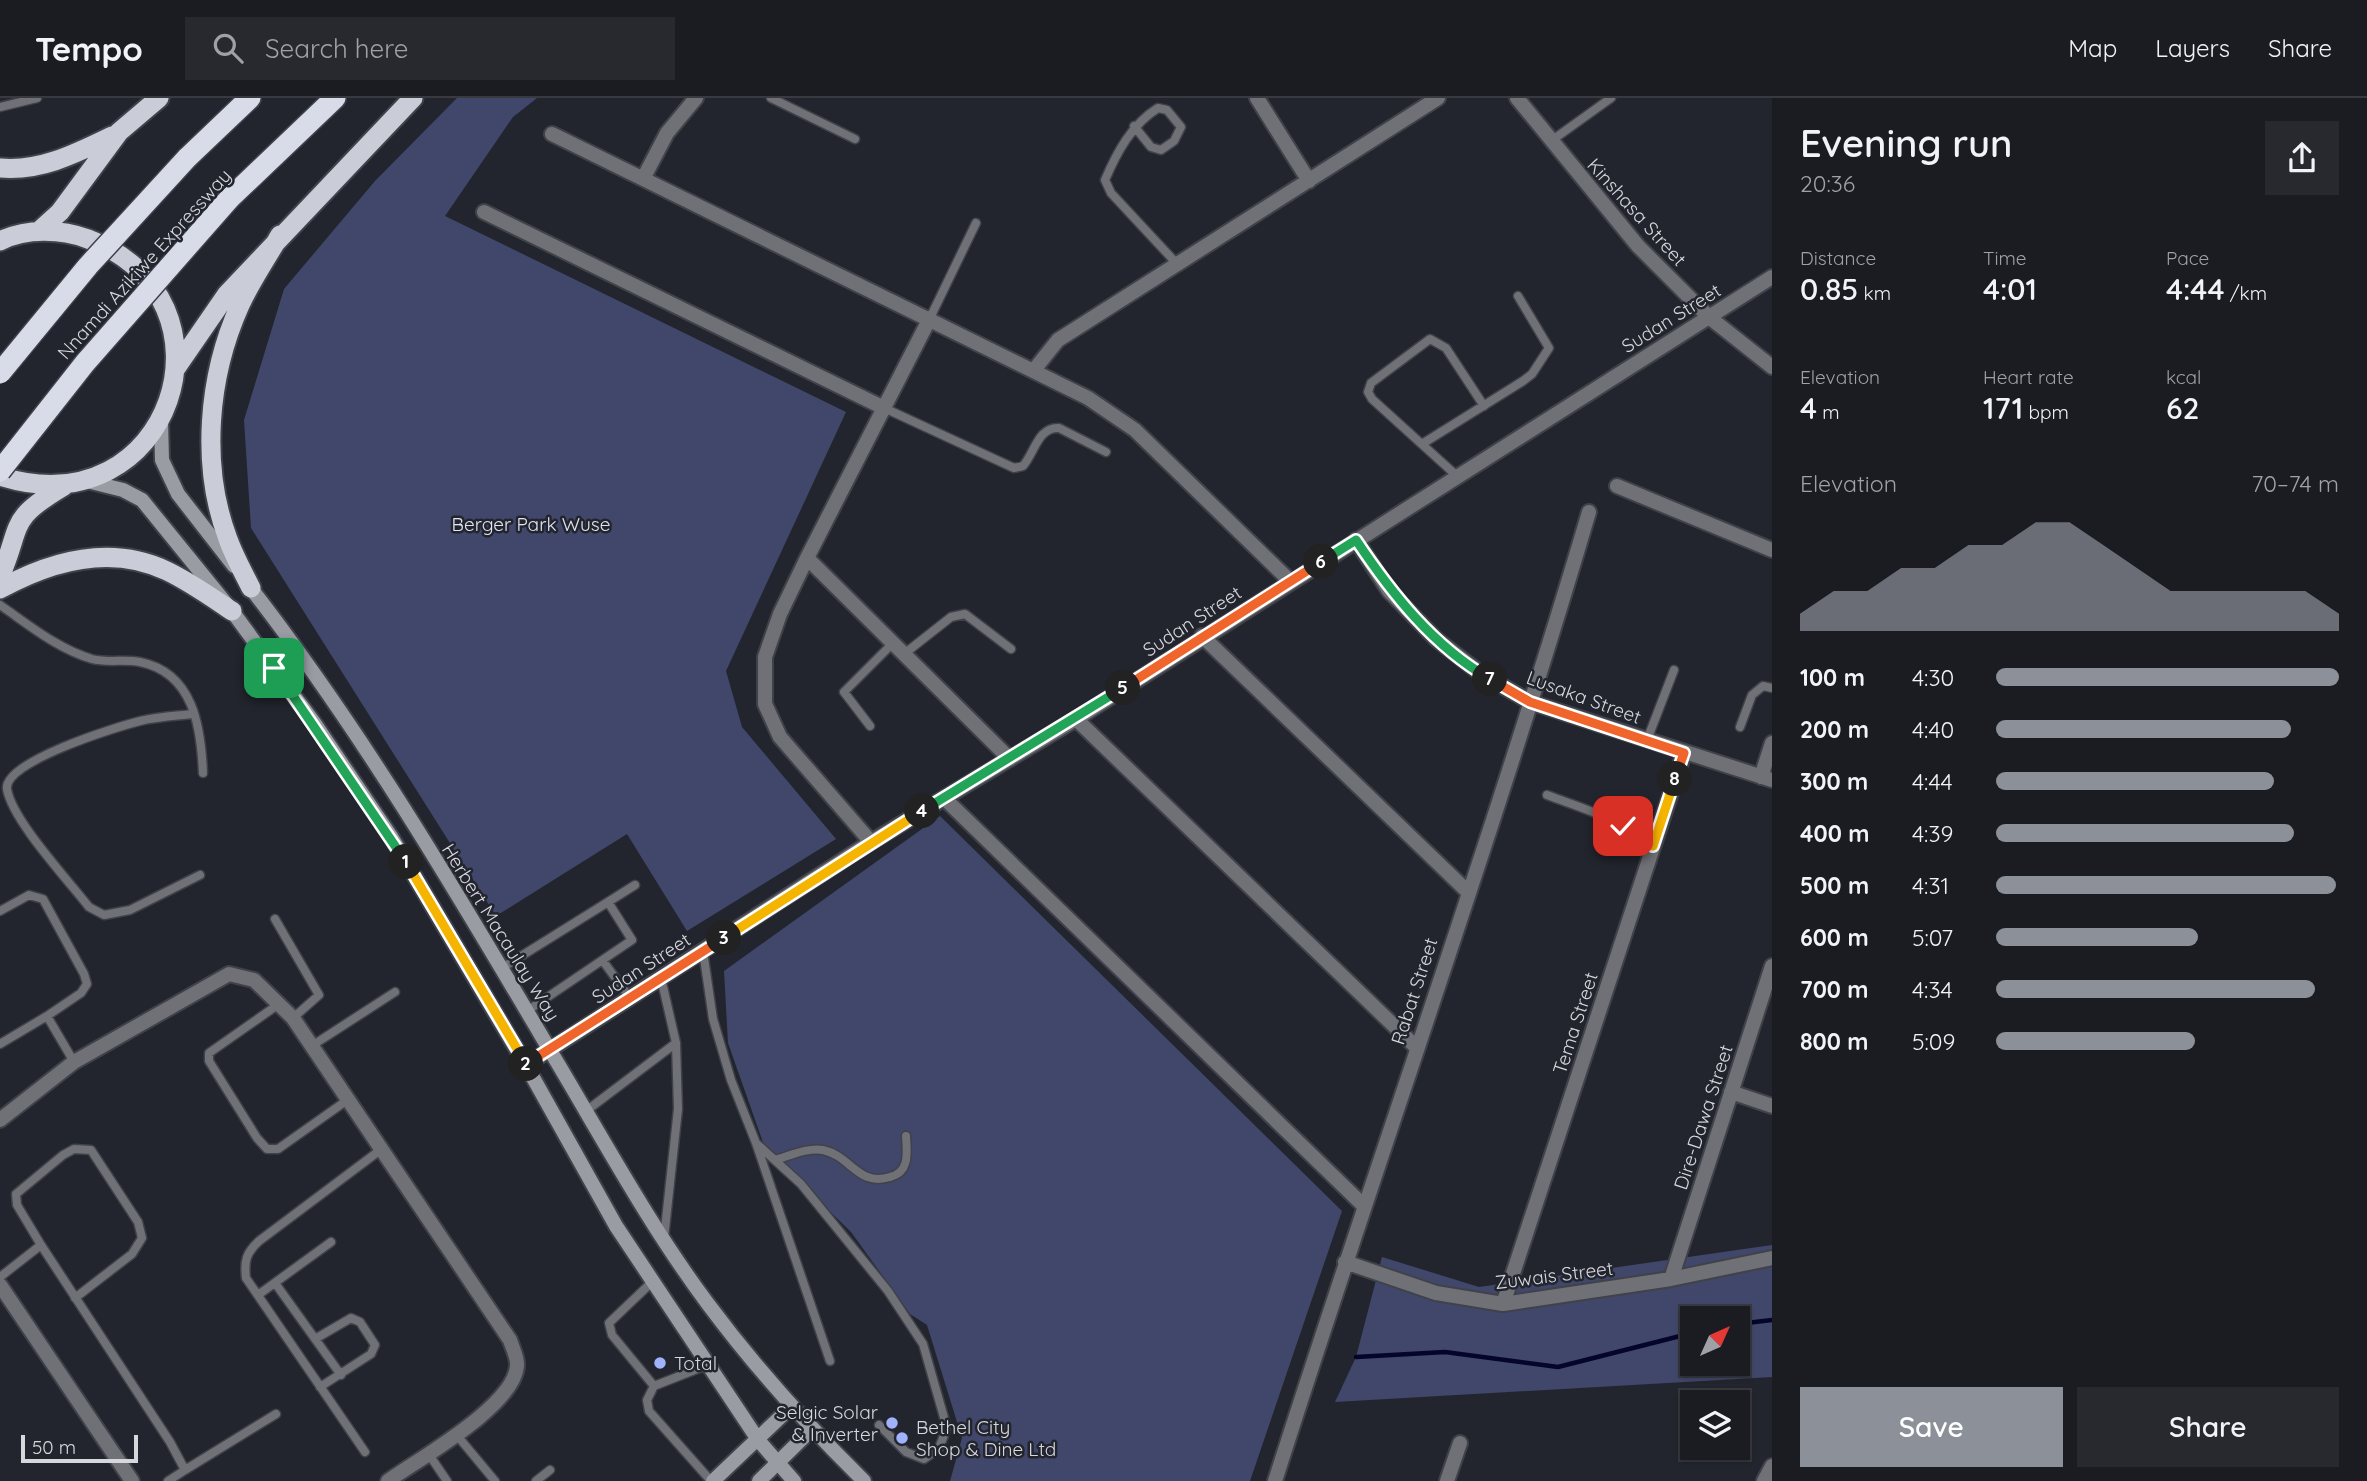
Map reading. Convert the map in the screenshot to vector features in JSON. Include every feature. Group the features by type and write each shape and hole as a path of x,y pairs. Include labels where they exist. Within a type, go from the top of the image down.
{"highway":[{"path":"39,231 60,212 119,132 159,98"},
{"name":"Nnamdi Azikiwe Expressway","path":"0,373 88,266 187,158 250,98"},
{"name":"Nnamdi Azikiwe Expressway","path":"0,471 93,354 229,199 335,98"},
{"path":"176,369 227,294 280,235 413,98"},
{"path":"0,168 36,166 61,160 119,132"},
{"path":"0,476 27,485 64,486 87,481 117,468 142,447 161,420 171,395 176,369 173,332 160,298 138,269 109,247 75,234 39,231 3,238"},
{"path":"251,588 228,539 219,508 212,446 212,414 217,377 241,304 280,235"},
{"path":"0,577 21,517 31,506 64,486"},
{"path":"0,589 54,563 111,559 139,562 165,570 232,611"}],"main road":[{"name":"Herbert Macaulay Way","path":"161,420 162,460 178,494 337,705 502,968 663,1241 708,1305 791,1406 864,1481"},
{"path":"87,481 123,490 142,500 232,611 315,724 392,838 526,1065 616,1226 759,1441 794,1481"},
{"path":"712,1481 759,1441 791,1406"},
{"path":"759,1481 812,1429"}],"street":[{"path":"644,177 667,134 696,98"},
{"path":"1257,98 1308,180"},
{"path":"1034,370 1058,340 1179,266 1438,98"},
{"name":"Kinshasa Street","path":"1517,98 1638,246 1709,317 1772,367"},
{"path":"552,134 1088,398 1135,430 1290,581"},
{"path":"484,212 882,407"},
{"name":"Sudan Street","path":"526,1065 871,842 1076,719 1202,636 1772,277"},
{"path":"871,842 780,737 765,704 765,657 780,614 807,558 929,318"},
{"path":"1617,486 1772,550"},
{"name":"Rabat Street","path":"1275,1481 1363,1205 1530,702 1589,512"},
{"name":"Lusaka Street","path":"1356,540 1389,591 1436,639 1480,673 1530,702 1767,778"},
{"path":"807,558 1010,759"},
{"path":"1202,636 1468,891"},
{"path":"1076,719 1416,1047"},
{"path":"1767,778 1772,743"},
{"name":"Tema Street","path":"1503,1304 1684,753"},
{"path":"944,798 1363,1205"},
{"name":"Dire-Dawa Street","path":"1671,1279 1772,966"},
{"path":"0,1120 74,1062 229,974 254,980 293,1018 379,1151 510,1339 518,1365 511,1384 497,1402 388,1481"},
{"path":"1731,1092 1772,1105"},
{"name":"Zuwais Street","path":"1345,1262 1436,1293 1503,1304 1671,1279 1772,1258"},
{"path":"0,1285 132,1481"},
{"path":"1447,1481 1460,1443"},
{"path":"1764,1481 1772,1466"}],"lane":[{"path":"0,107 37,98"},
{"path":"771,98 855,139"},
{"path":"1551,141 1611,98"},
{"path":"1134,126 1150,146 1161,150 1174,141 1181,127 1167,110 1158,108 1134,126 1105,180 1111,193 1179,266"},
{"path":"929,318 976,223"},
{"path":"1422,444 1532,374 1549,348 1518,296"},
{"path":"1457,476 1372,399 1368,392 1371,383 1430,339 1446,348 1484,406"},
{"path":"882,407 1014,468 1023,466 1043,432 1050,428 1059,428 1106,452"},
{"path":"0,605 63,648 94,660 141,662 178,680 188,697 202,746 203,774"},
{"path":"904,654 951,617 965,614 1011,649"},
{"path":"870,726 844,692 894,643"},
{"path":"1647,740 1674,670"},
{"path":"1740,727 1757,690 1763,686 1772,688"},
{"path":"193,714 139,722 54,751 20,767 10,776 7,787 26,825 89,907 104,915 130,910 201,875"},
{"path":"1547,795 1609,818 1623,826 1635,840 1653,846"},
{"path":"502,968 635,885"},
{"path":"0,911 29,895 43,899 85,974 87,984 81,993 0,1044"},
{"path":"527,1011 632,940 608,902"},
{"path":"275,919 319,995 293,1018"},
{"path":"704,951 713,1019 731,1080 756,1143 830,1361"},
{"path":"603,961 630,998"},
{"path":"661,978 676,1043 678,1109 663,1241"},
{"path":"310,1047 395,992"},
{"path":"279,1004 209,1053 209,1061 257,1138 267,1149 278,1149 346,1101"},
{"path":"47,1016 74,1062"},
{"path":"586,1111 676,1043"},
{"path":"775,1160 813,1149 824,1150 835,1154 868,1179 878,1181 895,1176 904,1168 908,1158 906,1136"},
{"path":"756,1143 801,1184 888,1291 923,1344 947,1428 945,1439 924,1459 915,1458 879,1425"},
{"path":"75,1298 132,1254 142,1238 138,1222 90,1150 74,1149 16,1194 17,1205 75,1298 170,1442 185,1470"},
{"path":"365,1452 246,1278 244,1262 249,1250 379,1151"},
{"path":"258,1295 331,1242"},
{"path":"0,1277 41,1245"},
{"path":"652,1282 609,1323 612,1335 654,1386"},
{"path":"275,1283 341,1374"},
{"path":"315,1339 347,1318 360,1322 375,1350 320,1387"},
{"path":"709,1364 654,1386 647,1400 649,1411 712,1481"},
{"path":"169,1481 276,1414"},
{"path":"455,1433 495,1481"},
{"path":"428,1452 447,1481"},
{"path":"536,1481 550,1470"}],"green space":[{"name":"Berger Park Wuse","path":"457,98 537,98 513,117 445,216 846,412 726,671 742,727 836,839 687,931 627,834 496,916 251,528 244,420 284,289 375,181"},
{"path":"940,816 1342,1211 1250,1481 950,1481 962,1438 927,1325 910,1314 851,1232 765,1148 728,1043 724,971"},
{"path":"1772,1245 1772,1377 1335,1402 1356,1357 1382,1257 1479,1287"}],"waterway":[{"path":"1750,1323 1772,1320"},
{"path":"1356,1357 1445,1352 1558,1367 1680,1336"}],"place":[{"name":"Total","path":"660,1363"},
{"name":"Selgic Solar & Inverter","path":"892,1423"},
{"name":"Bethel City Shop & Dine Ltd","path":"902,1438"}],"route":[{"path":"274,668 392,838 526,1065 871,842 1076,719 1356,540 1389,591 1436,639 1480,673 1530,702 1684,753 1653,846 1635,840 1623,826"}]}
